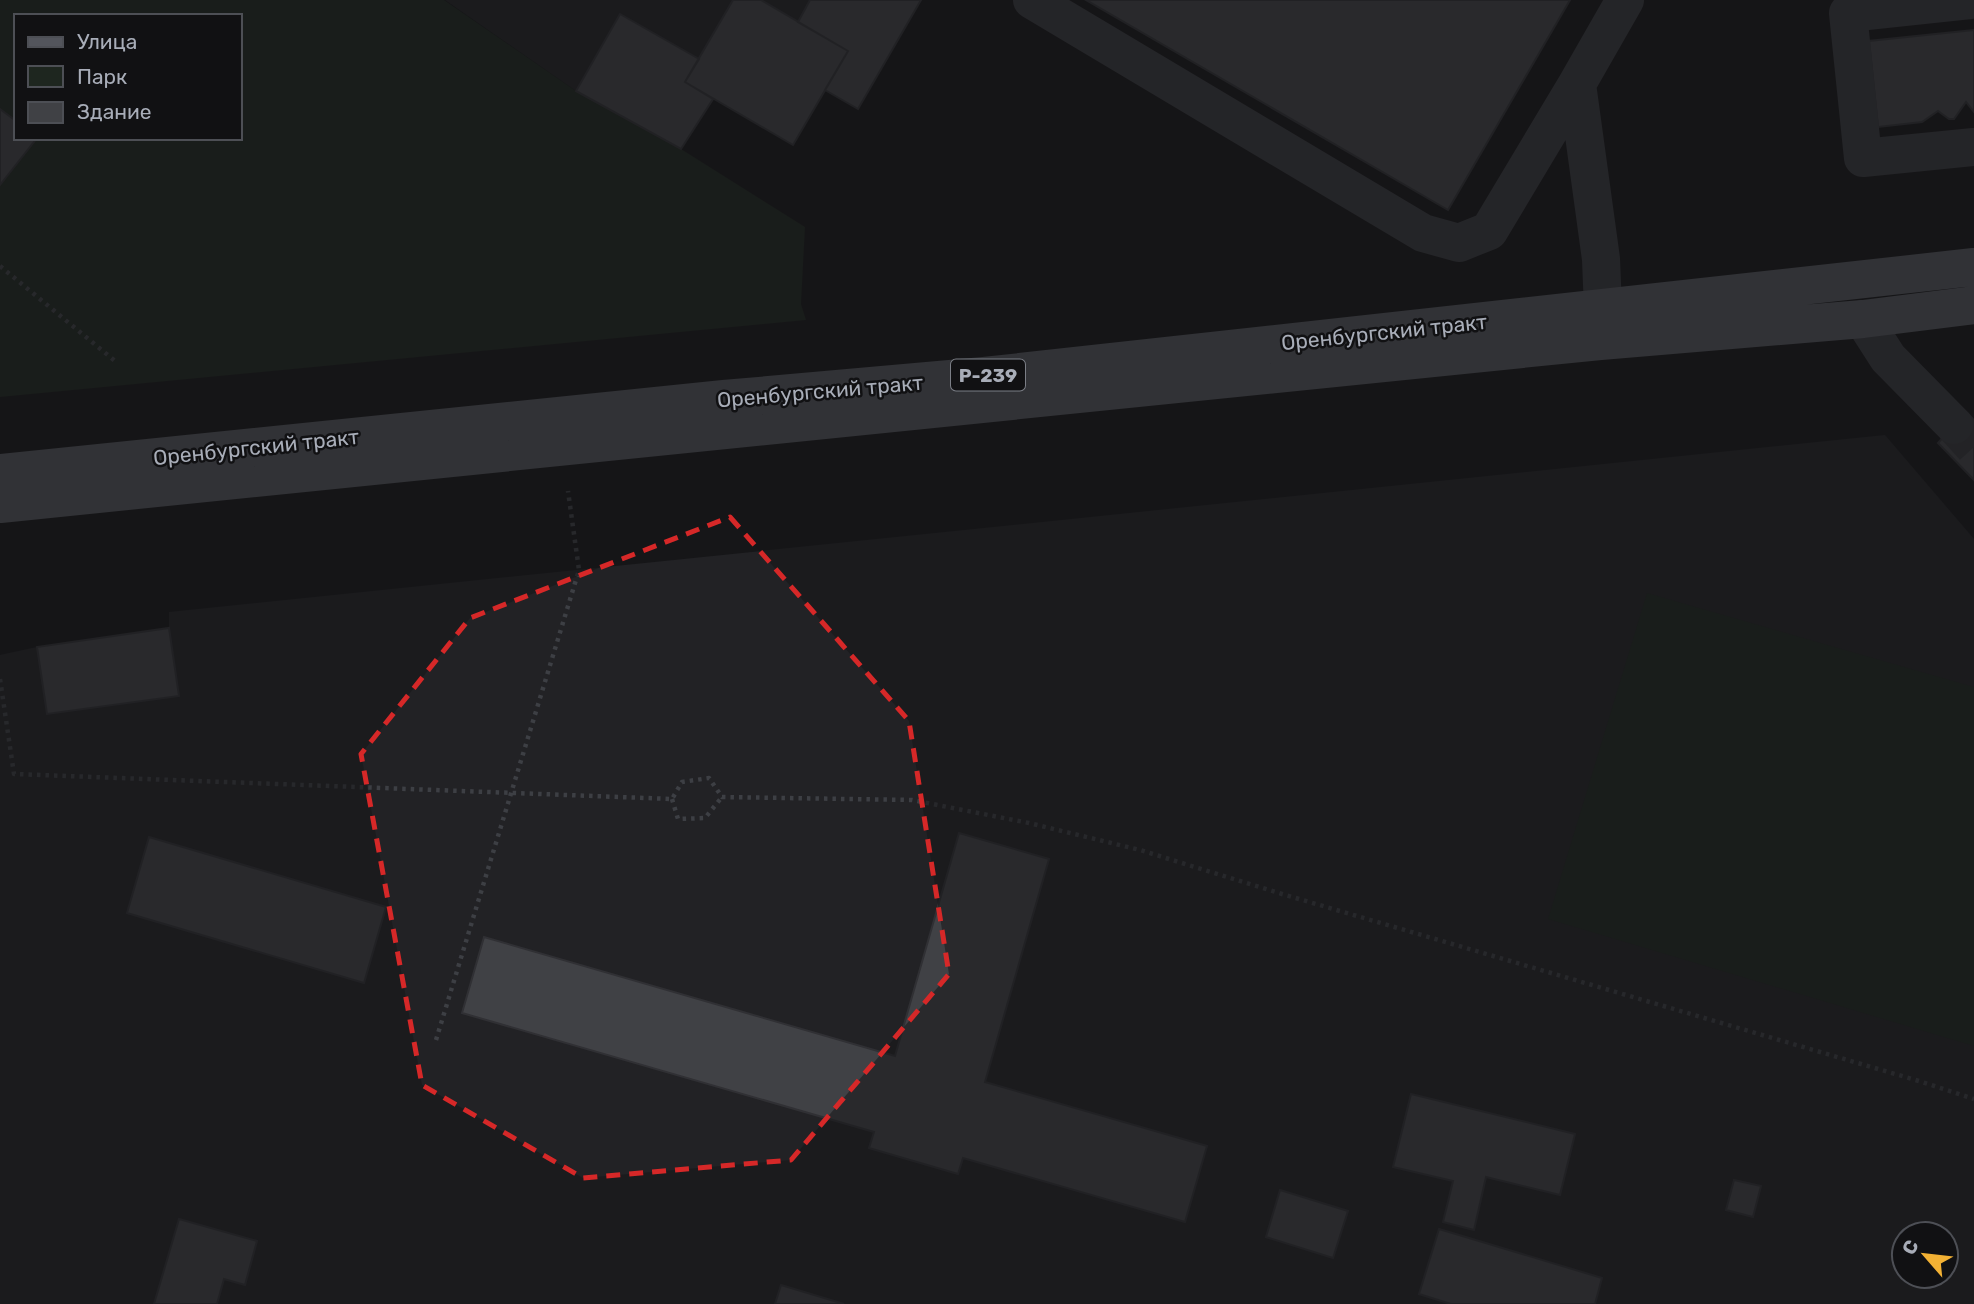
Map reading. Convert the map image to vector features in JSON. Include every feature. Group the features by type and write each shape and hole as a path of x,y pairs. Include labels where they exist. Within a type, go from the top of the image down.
{"main road":[{"name":"Оренбургский тракт","path":"0,473 724,399 998,374 1974,267"},
{"name":"Оренбургский тракт","path":"0,504 1600,341 1863,319 1974,305"}],"lane":[{"path":"1032,0 1423,233 1459,243 1489,231 1625,0"},
{"path":"1970,0 1849,13 1863,158 1974,146"},
{"path":"1577,84 1601,259 1603,309"},
{"path":"1863,319 1888,358 1955,425"}],"path":[{"path":"0,266 115,361"},
{"path":"436,1040 579,570 568,491"},
{"path":"0,679 14,774 672,799"},
{"path":"709,778 722,797 705,818 678,819 672,799 682,782 709,778"},
{"path":"722,797 912,800 1029,823 1140,850 1974,1099"}],"highlighted area":[{"path":"730,517 909,721 949,974 791,1160 583,1178 422,1085 361,754 470,618"}],"shaded area":[{"path":"445,0 921,0 858,109 825,90 793,145 713,99 681,149 576,91"},
{"path":"1885,435 1974,539 1974,1304 0,1304 0,655 169,628 169,612"}],"green space":[{"path":"0,0 444,0 576,91 681,149 805,227 801,304 806,320 0,397"},
{"path":"1647,593 1974,687 1974,1046 1548,919"}],"building":[{"path":"733,0 761,0 848,51 793,145 685,82"},
{"path":"810,0 921,0 858,109 825,90 848,51 798,22"},
{"path":"1086,0 1570,0 1448,210"},
{"path":"620,14 699,59 685,82 713,99 681,149 576,91"},
{"path":"1974,30 1974,112 1966,102 1954,119 1949,119 1938,111 1922,122 1878,127 1869,41"},
{"path":"0,109 14,120 14,140 35,140 0,185"},
{"path":"1974,423 1974,480 1938,443 1954,425"},
{"path":"169,628 179,696 47,714 37,647"},
{"path":"959,833 1049,859 985,1082 1207,1146 1185,1222 963,1158 958,1174 869,1148 874,1132 462,1013 484,937 895,1056"},
{"path":"149,837 386,907 364,983 127,913"},
{"path":"1411,1094 1575,1134 1560,1195 1486,1177 1474,1230 1443,1222 1453,1181 1393,1167"},
{"path":"1734,1180 1761,1186 1753,1217 1726,1210"},
{"path":"1280,1190 1348,1211 1333,1258 1266,1237"},
{"path":"179,1219 257,1241 245,1285 224,1279 217,1304 154,1304"},
{"path":"1439,1229 1602,1278 1595,1304 1451,1304 1419,1294"},
{"path":"781,1285 844,1304 775,1304"}],"tunnel":[{"path":"1954,425 1974,447"}]}
